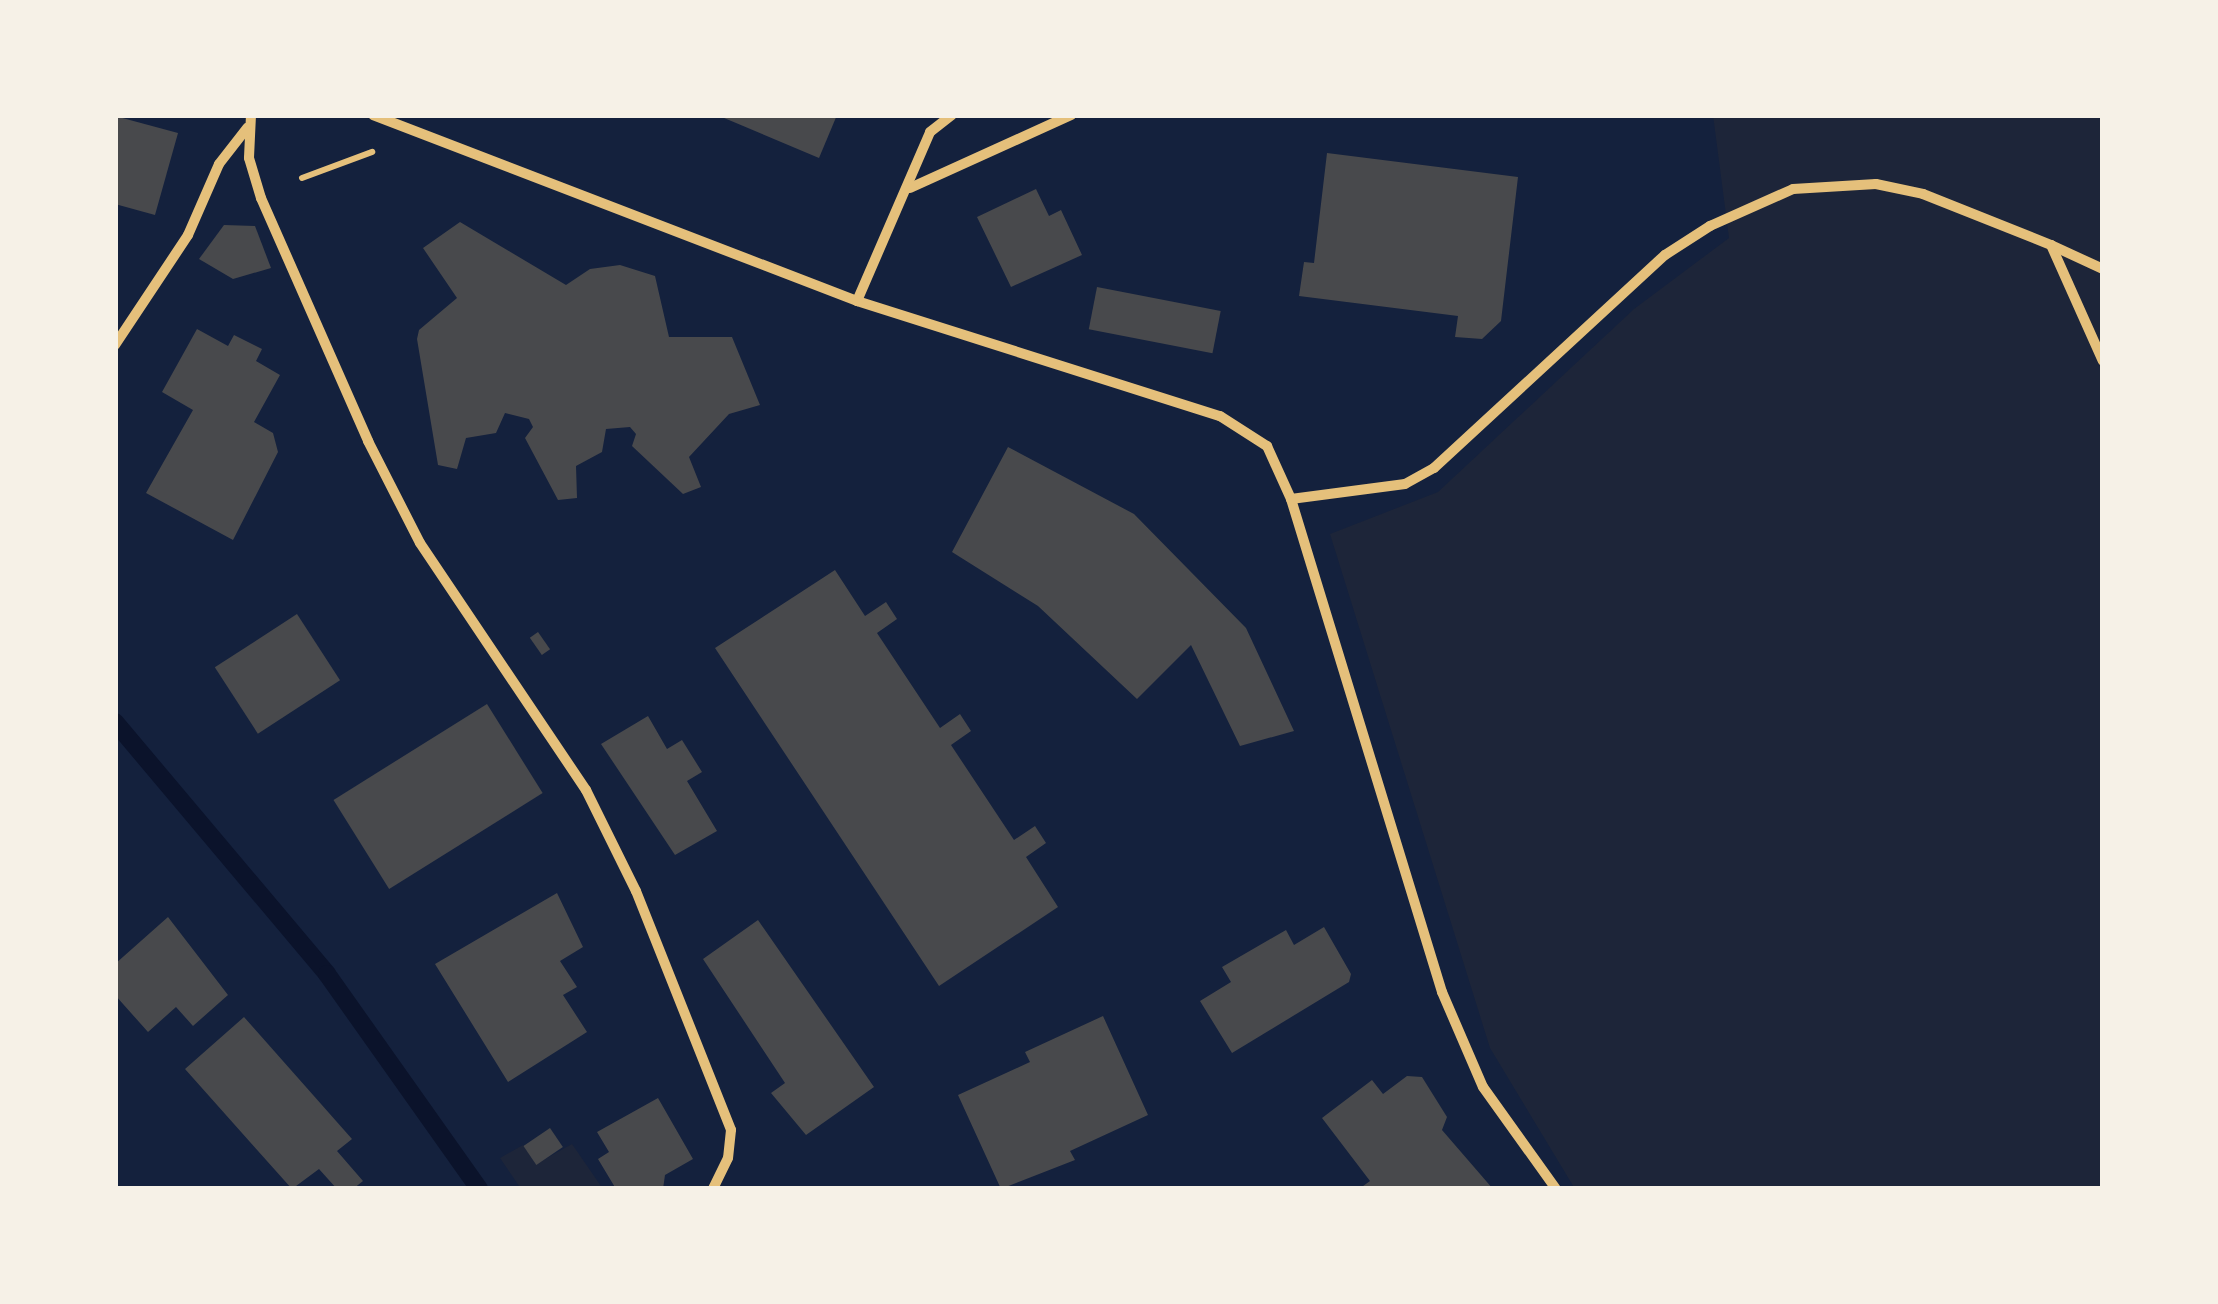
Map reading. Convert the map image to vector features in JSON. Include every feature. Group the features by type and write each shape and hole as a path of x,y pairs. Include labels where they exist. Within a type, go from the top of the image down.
{"street":[{"path":"374,115 857,301 1220,416 1268,446 1291,498 1442,992 1483,1087 1556,1189"},
{"path":"857,301 910,188 930,132 952,115"},
{"path":"910,188 1071,115"},
{"path":"115,345 188,235 219,164 249,121"},
{"path":"249,121 261,198 376,459 420,543 586,790 636,891 731,1130 728,1158 713,1189"},
{"path":"1291,498 1404,484 1434,468 1665,255 1710,226 1793,189 1849,184 1907,190 1964,205 2103,269"},
{"path":"2051,245 2103,361"}],"path":[{"path":"302,178 354,156 390,158"}],"shaded area":[{"path":"1713,115 2103,115 2103,1189 1575,1189 1490,1048 1330,534 1438,492 1634,309 1729,238"},
{"path":"572,1144 603,1189 521,1189 500,1158 523,1145 536,1164"}],"building":[{"path":"717,115 837,115 819,158"},
{"path":"115,116 178,133 155,215 115,204"},
{"path":"1327,153 1518,177 1501,321 1482,339 1455,337 1458,316 1299,296 1304,262 1314,263"},
{"path":"1036,189 1049,216 1061,210 1082,255 1011,287 977,217"},
{"path":"460,222 566,285 590,269 620,265 655,276 669,337 732,337 760,405 729,414 689,457 701,487 683,494 632,446 636,434 630,427 606,429 602,452 576,466 577,498 558,500 525,438 533,427 529,419 505,413 496,433 466,438 457,469 438,465 417,339 419,330 457,298 423,248"},
{"path":"224,225 255,226 271,268 233,279 199,259"},
{"path":"1097,287 1221,311 1212,353 1089,329"},
{"path":"197,329 228,346 234,335 262,349 256,361 280,375 254,422 273,433 278,452 233,540 146,493 193,410 162,392"},
{"path":"1008,447 1134,514 1246,628 1294,731 1240,746 1191,645 1137,699 1038,606 952,552"},
{"path":"835,570 865,616 886,602 897,619 877,633 940,728 960,714 971,731 951,745 1014,840 1035,826 1046,843 1026,857 1058,907 939,986 715,648"},
{"path":"297,614 340,680 258,734 215,667"},
{"path":"538,632 550,649 542,655 530,638"},
{"path":"487,704 543,793 389,889 334,800"},
{"path":"648,716 667,749 682,740 702,772 687,781 717,831 675,855 601,744"},
{"path":"557,893 583,947 560,961 577,987 563,995 587,1032 508,1082 435,964"},
{"path":"168,917 228,995 193,1026 176,1007 148,1032 115,995 115,964"},
{"path":"758,920 874,1087 806,1135 771,1093 785,1083 703,959"},
{"path":"1324,927 1351,974 1349,982 1232,1053 1200,1001 1231,982 1222,967 1286,930 1294,945"},
{"path":"1103,1016 1148,1115 1070,1151 1075,1160 1001,1189 958,1095 1030,1062 1025,1052"},
{"path":"244,1017 352,1139 337,1151 363,1181 353,1189 337,1189 319,1169 292,1189 185,1069"},
{"path":"1407,1076 1422,1077 1447,1117 1442,1130 1493,1189 1359,1189 1370,1181 1322,1118 1372,1080 1383,1094"},
{"path":"658,1098 693,1159 665,1175 663,1189 616,1189 598,1159 609,1152 597,1132"},
{"path":"550,1128 563,1147 536,1165 523,1146"}],"waterway":[{"path":"115,722 327,974 479,1189"}]}
